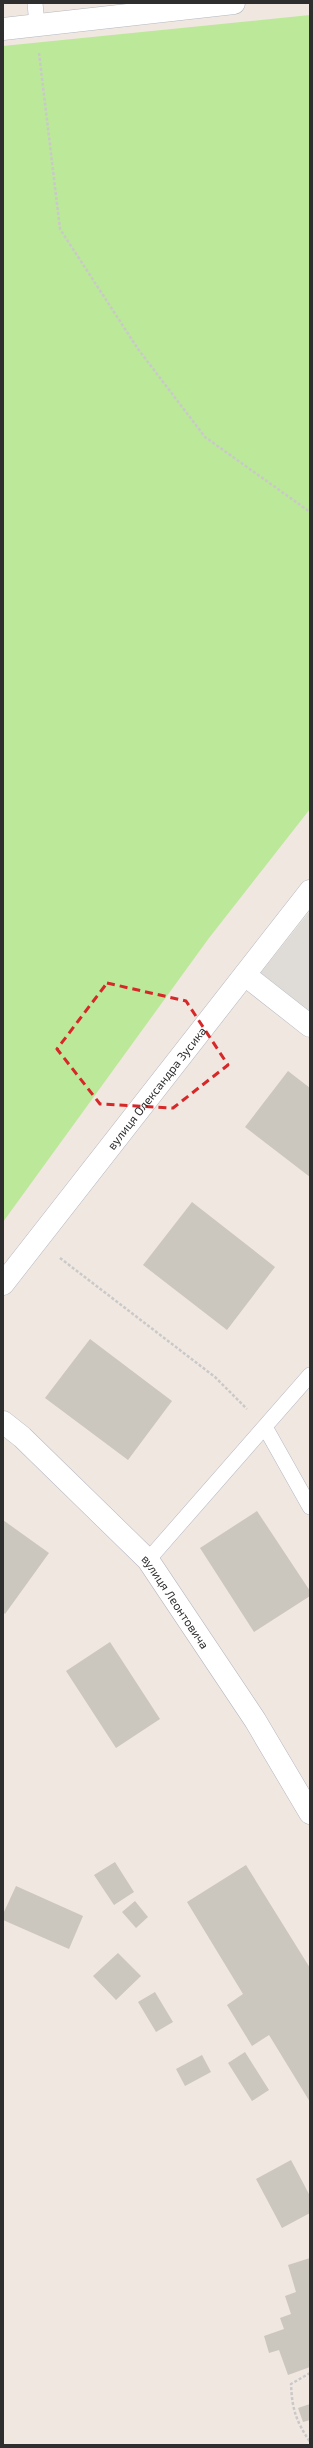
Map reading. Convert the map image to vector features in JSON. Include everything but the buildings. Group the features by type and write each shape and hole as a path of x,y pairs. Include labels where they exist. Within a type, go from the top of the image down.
{"street":[{"path":"3,29 234,3"},
{"name":"вулиця Олександра Зусика","path":"3,1284 310,891"},
{"path":"245,975 310,1026"},
{"name":"вулиця Леонтовича","path":"3,1422 22,1437 148,1560 255,1720 310,1813"}],"lane":[{"path":"35,3 37,25"},
{"path":"148,1560 310,1375"},
{"path":"265,1427 310,1507"}],"path":[{"path":"37,25 51,164 60,229 138,350 205,437 310,512"},
{"path":"37,1240 215,1377 265,1427"},
{"path":"310,2373 291,2384 292,2403 297,2423 310,2442"}],"highlighted area":[{"path":"107,983 186,1001 228,1065 173,1108 100,1104 57,1049"}],"green space":[{"path":"310,15 310,809 209,938 3,1222 3,46"}],"shaded area":[{"path":"310,911 310,1016 259,975"}]}
